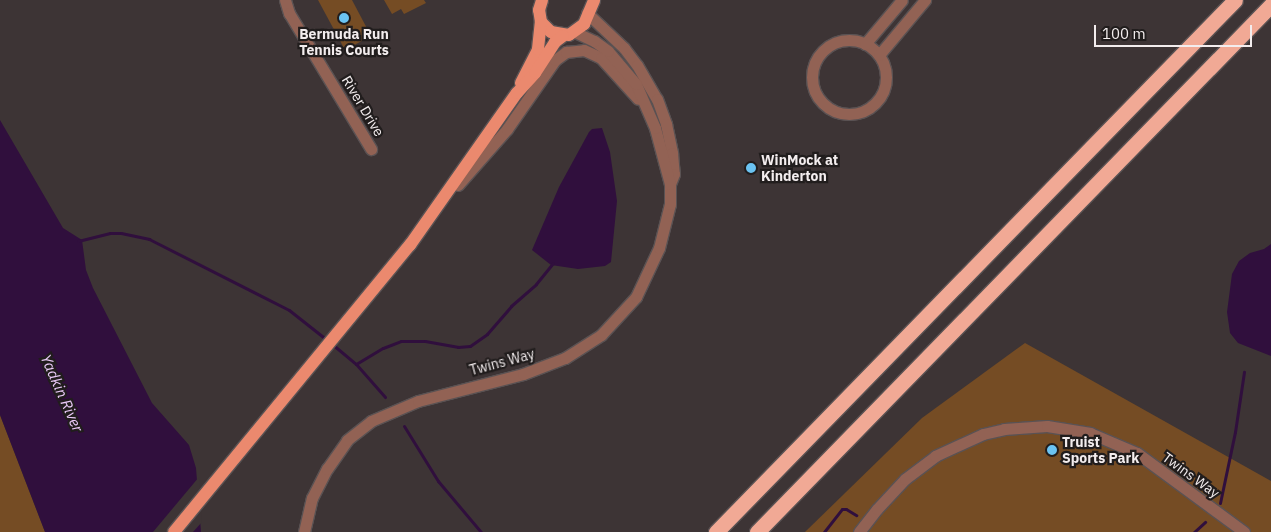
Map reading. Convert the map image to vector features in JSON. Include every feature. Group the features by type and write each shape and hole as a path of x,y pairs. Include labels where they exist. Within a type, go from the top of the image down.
{"highway":[{"path":"716,532 1235,0"},
{"path":"757,532 1271,6"}],"main road":[{"path":"174,532 410,245 439,207 517,93 538,50 542,0"},
{"path":"517,93 536,73 555,42 584,24 586,8 594,0"},
{"path":"540,19 550,32 569,34"}],"street":[{"name":"River Drive","path":"285,0 289,13 371,149"},
{"path":"532,0 540,19"},
{"path":"865,44 902,0"},
{"path":"879,55 925,0"},
{"name":"Twins Way","path":"304,532 312,498 327,469 347,440 371,420 418,401 523,374 565,358 601,335 636,297 659,248 670,204 670,184 674,174 672,153 666,124 657,99 637,64 586,8"},
{"name":"Twins Way","path":"569,34 594,41 619,62 636,84 658,135 665,173 670,184"},
{"path":"852,41 865,44 879,55 885,67 886,80 883,93 875,104 864,111 851,114 838,112 826,106 818,96 813,84 813,70 818,58 827,48 839,42 852,41"},
{"name":"Twins Way","path":"439,207 507,129 555,60 566,52 584,50 601,58 645,107"},
{"name":"Twins Way","path":"859,532 877,509 906,479 935,456 966,440 983,434 1004,429 1047,426 1090,433 1137,453 1244,532"}],"shaded area":[{"name":"Bermuda Run Tennis Courts","path":"318,0 352,0 371,36 345,50"},
{"path":"384,0 424,0 426,3 404,14 401,9 392,14"},
{"name":"Truist Sports Park","path":"1025,343 1271,481 1271,532 805,532 922,418"},
{"path":"0,415 45,532 0,532"}],"water":[{"name":"Yadkin River","path":"0,120 63,228 82,240 86,270 93,288 152,403 189,445 196,468 201,532 45,532 0,415"},
{"path":"602,128 610,152 617,201 611,262 605,266 578,269 551,265 532,250 559,187 589,132 592,129"},
{"path":"1271,244 1271,356 1238,343 1230,333 1227,312 1232,274 1239,261 1250,253 1264,249"}],"pier":[{"path":"199,477 202,522 193,532 153,532"}],"waterway":[{"path":"78,241 110,233 121,233 149,239 289,310 327,340"},
{"path":"356,364 383,348 401,341 425,341 458,347 470,346 487,334 511,306 536,284 553,263"},
{"path":"332,344 356,364 385,397"},
{"path":"1220,503 1235,432 1244,372"},
{"path":"404,426 438,481 481,532"},
{"path":"824,532 842,509 846,509 856,515"},
{"path":"1194,532 1205,522"}],"place":[{"name":"Bermuda Run Tennis Courts","path":"344,18"},
{"name":"WinMock at Kinderton","path":"751,168"},
{"name":"Truist Sports Park","path":"1052,450"}]}
